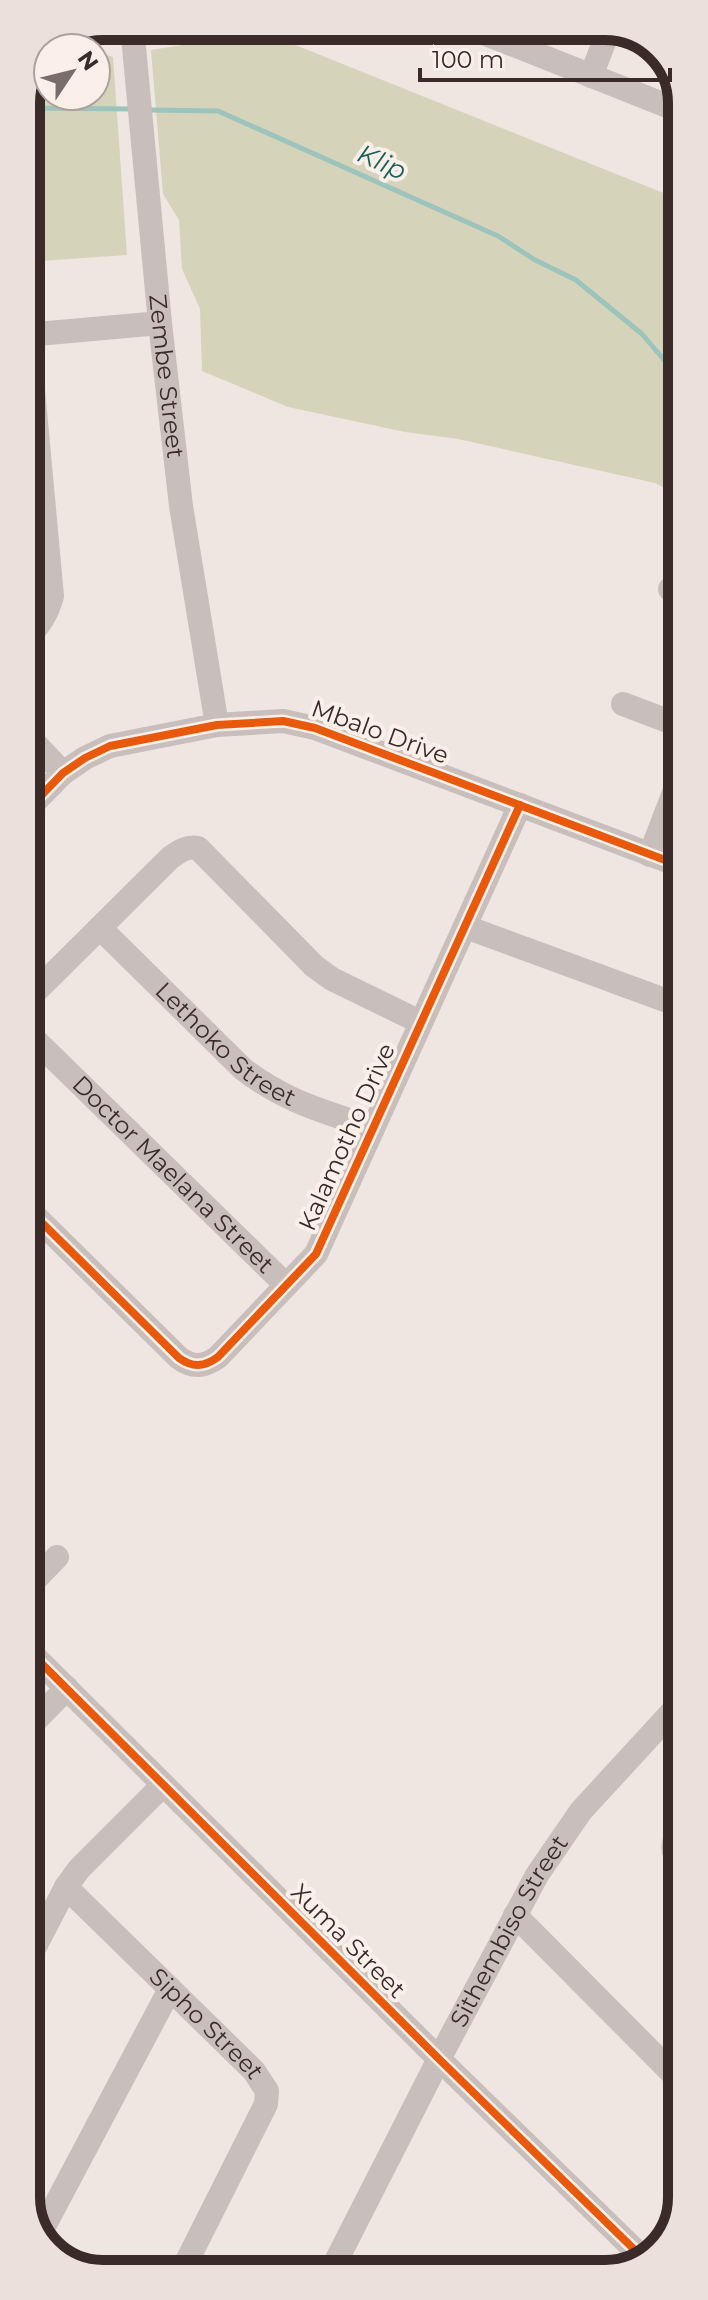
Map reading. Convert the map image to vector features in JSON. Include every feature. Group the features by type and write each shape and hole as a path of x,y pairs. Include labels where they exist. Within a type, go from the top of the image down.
{"street":[{"name":"Zembe Street","path":"133,40 181,506 217,725"},
{"path":"501,40 668,106"},
{"path":"591,76 605,40"},
{"path":"40,334 160,323"},
{"path":"40,471 52,596 40,625"},
{"path":"623,704 668,721"},
{"name":"Mbalo Drive","path":"40,797 63,773 110,746 217,725 283,721 315,728 668,861"},
{"path":"40,749 63,773"},
{"name":"Kalamotho Drive","path":"40,1221 179,1358 194,1366 209,1363 218,1357 316,1254 520,805"},
{"path":"650,855 668,808"},
{"path":"40,987 171,857 189,847 198,848 314,966 332,979 420,1022"},
{"path":"466,927 668,1001"},
{"name":"Lethoko Street","path":"100,928 243,1069 265,1086 295,1102 373,1128"},
{"name":"Doctor Maelana Street","path":"40,1045 286,1285"},
{"path":"40,1575 57,1557"},
{"name":"Xuma Street","path":"40,1662 637,2252"},
{"path":"40,1716 67,1688"},
{"name":"Sithembiso Street","path":"337,2260 537,1875 581,1811 668,1716"},
{"path":"40,1937 79,1869 163,1785"},
{"name":"Sipho Street","path":"66,1887 266,2086 266,2104 188,2260"},
{"path":"515,1915 668,2069"},
{"path":"46,2223 170,1989"}],"green space":[{"path":"213,40 283,40 668,195 668,490 655,483 458,439 405,432 288,407 202,371 200,309 182,269 179,220 163,194 151,50"},
{"path":"113,57 127,255 40,261 40,112 112,112"}],"waterway":[{"name":"Klip","path":"40,108 134,109"},
{"name":"Klip","path":"148,110 218,111 498,236 535,260 576,280 642,334 668,361"}],"cycle path":[{"path":"40,797 63,773 110,746 217,725 283,721 315,728 668,861"},
{"path":"40,1221 179,1358 198,1365 218,1357 316,1254 520,805"},
{"path":"40,1662 637,2252"}]}
